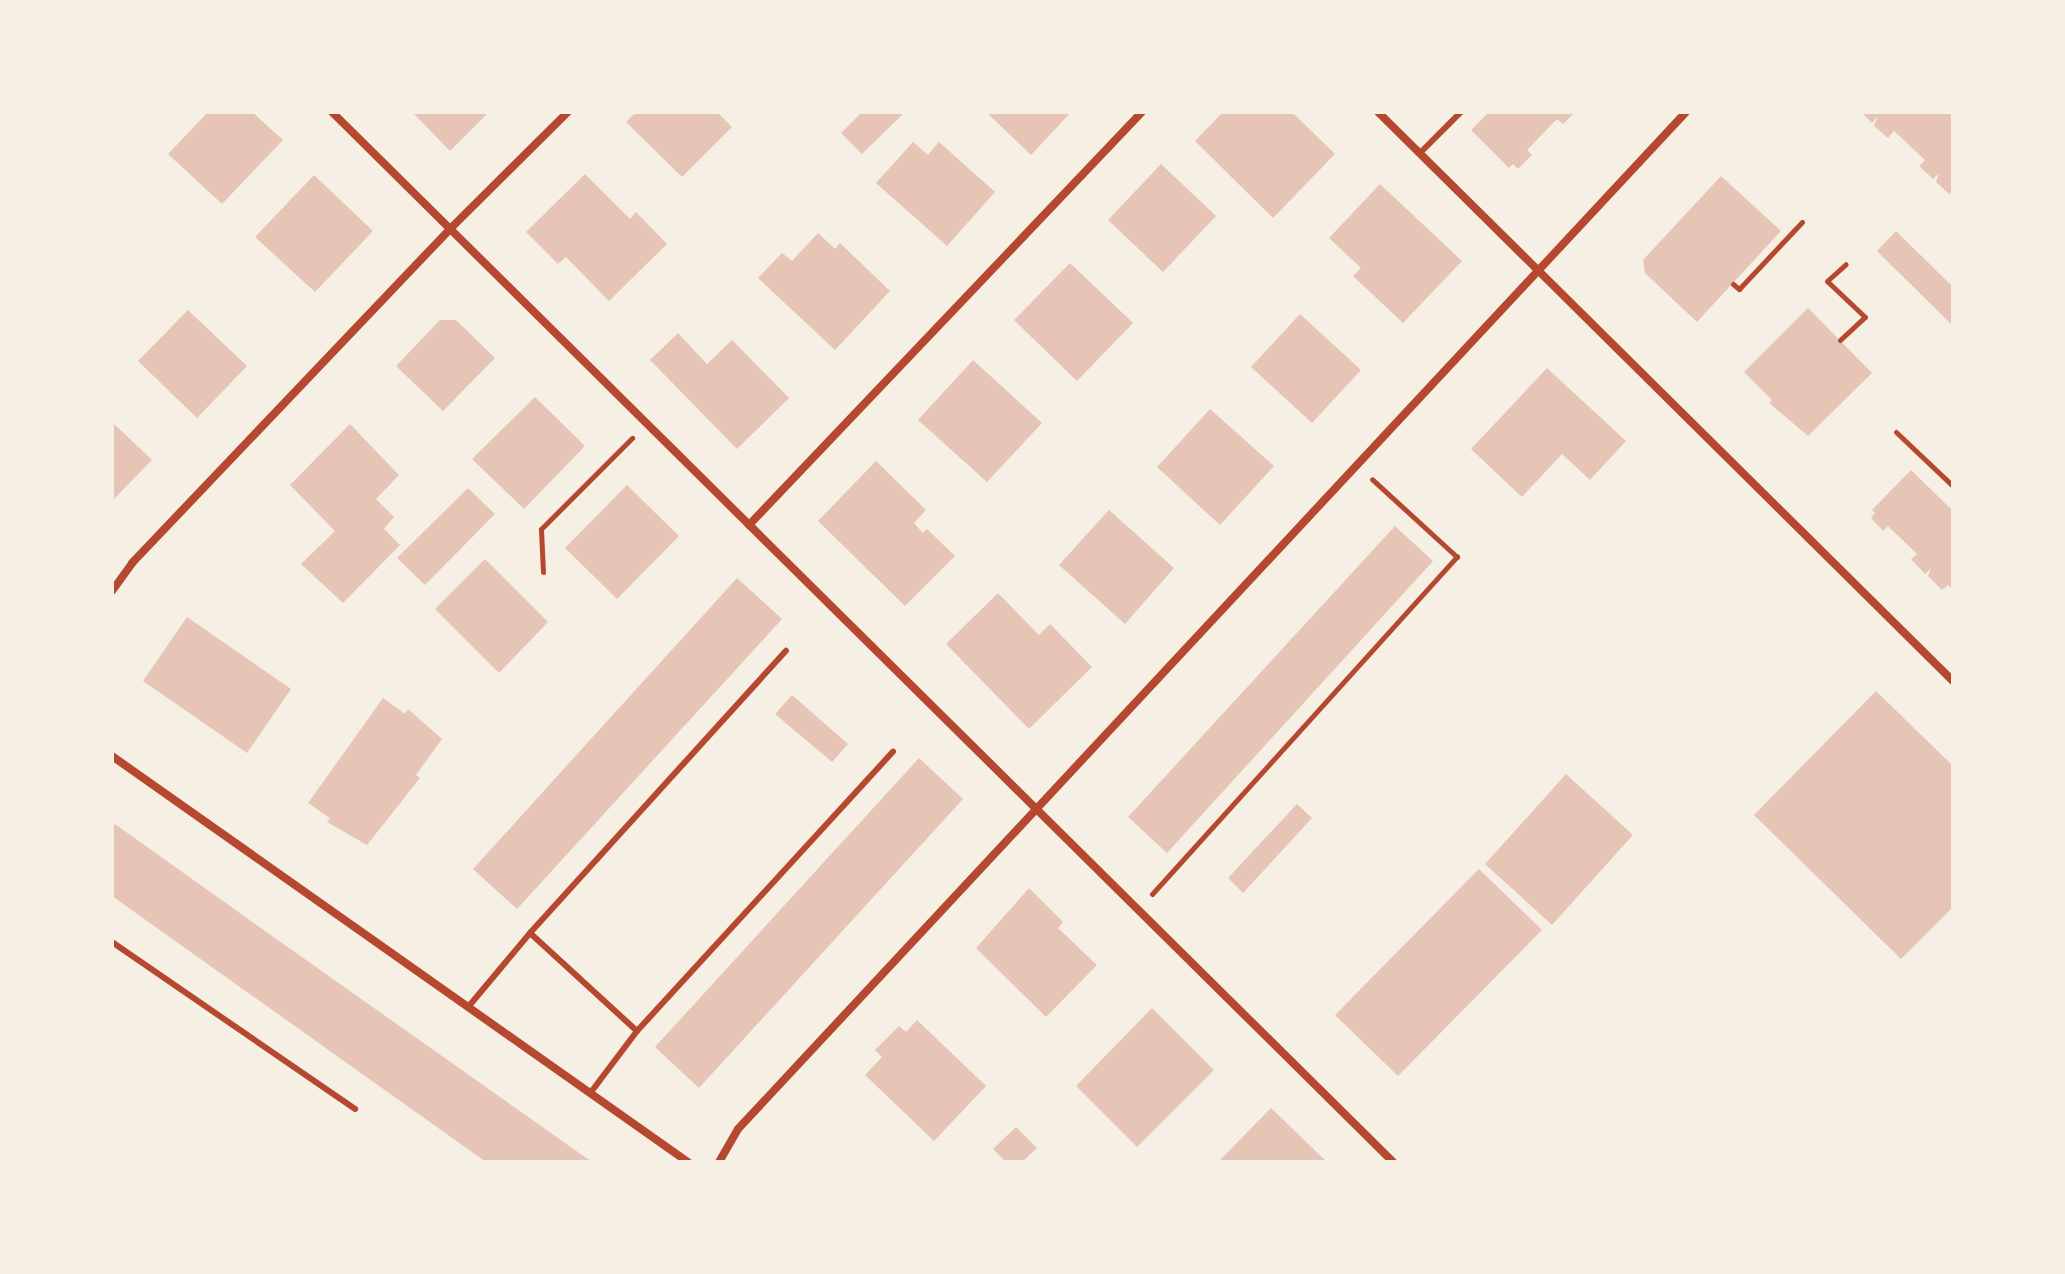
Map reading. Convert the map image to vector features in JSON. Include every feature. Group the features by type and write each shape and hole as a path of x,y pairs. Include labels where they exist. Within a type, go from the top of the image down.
{"street":[{"path":"332,112 1393,1162"},
{"path":"112,591 143,552 450,229 568,112"},
{"path":"749,525 1142,112"},
{"path":"1378,112 1953,681"},
{"path":"719,1162 738,1129 1035,808 1540,273 1686,112"},
{"path":"112,756 688,1162"}],"lane":[{"path":"1420,153 1461,112"},
{"path":"469,1006 530,933 786,651"},
{"path":"591,1092 637,1031 893,752"},
{"path":"530,933 637,1031"},
{"path":"112,942 355,1109"}],"path":[{"path":"1733,284 1739,289 1802,222"},
{"path":"1840,340 1865,317 1827,281 1846,264"},
{"path":"543,572 541,529 647,423"},
{"path":"1896,432 1953,486"},
{"path":"1138,909 1457,557 1358,466"}],"building":[{"path":"208,112 252,112 283,140 222,204 168,154"},
{"path":"412,112 489,112 450,151"},
{"path":"636,112 717,112 732,127 682,177 626,122"},
{"path":"862,112 905,112 862,154 841,133"},
{"path":"986,112 1071,112 1031,155"},
{"path":"1223,112 1292,112 1335,154 1273,218 1195,141"},
{"path":"1489,112 1575,112 1563,124 1557,119 1527,150 1532,155 1518,169 1513,164 1509,168 1471,130"},
{"path":"1861,112 1953,112 1953,190 1949,194 1936,182 1939,173 1933,179 1919,166 1925,160 1894,131 1888,138 1874,126 1878,116 1872,123"},
{"path":"913,142 928,155 939,142 995,192 947,246 876,183"},
{"path":"1161,164 1216,216 1163,272 1108,220"},
{"path":"585,174 630,219 636,212 667,244 609,301 566,257 558,264 526,232"},
{"path":"314,175 373,231 315,292 255,237"},
{"path":"1721,176 1781,231 1697,322 1645,273 1643,260"},
{"path":"1380,184 1462,261 1403,323 1353,276 1361,268 1329,238"},
{"path":"1896,231 1953,287 1953,326 1877,251"},
{"path":"818,233 835,249 840,243 890,291 835,350 758,278 782,253 792,261"},
{"path":"1070,263 1133,323 1077,381 1014,320"},
{"path":"1808,308 1872,373 1808,436 1769,403 1772,400 1744,372"},
{"path":"188,310 247,366 197,418 138,361"},
{"path":"1300,314 1361,370 1312,423 1251,367"},
{"path":"440,320 456,320 495,358 443,411 396,366"},
{"path":"678,333 707,364 732,340 789,398 737,449 650,360"},
{"path":"973,360 1042,423 987,482 918,420"},
{"path":"1547,368 1626,441 1590,480 1562,454 1522,497 1471,449"},
{"path":"535,397 585,446 524,509 472,459"},
{"path":"1210,409 1274,466 1220,525 1157,467"},
{"path":"112,422 152,460 112,501"},
{"path":"350,424 399,475 376,499 394,517 384,529 400,545 343,603 301,564 335,531 290,485"},
{"path":"876,461 926,510 914,523 923,533 927,529 955,556 905,606 818,521"},
{"path":"1911,470 1953,511 1953,590 1948,585 1942,590 1928,576 1931,568 1925,574 1911,559 1917,554 1888,526 1883,531 1871,518 1875,513 1872,510"},
{"path":"627,485 679,536 617,599 565,548"},
{"path":"468,488 495,514 425,585 397,558"},
{"path":"1109,510 1174,568 1125,624 1059,565"},
{"path":"1395,526 1433,561 1167,853 1128,817"},
{"path":"485,559 548,622 499,673 435,609"},
{"path":"737,578 782,619 517,909 473,869"},
{"path":"998,593 1039,635 1050,624 1092,667 1029,729 946,644"},
{"path":"187,617 291,689 247,753 143,681"},
{"path":"1876,691 1953,766 1953,907 1901,959 1754,815"},
{"path":"792,695 848,744 832,762 775,714"},
{"path":"383,698 405,714 408,709 442,739 416,775 420,778 367,845 327,822 330,818 308,803"},
{"path":"919,758 963,799 699,1088 655,1047"},
{"path":"1566,774 1633,835 1552,925 1485,864"},
{"path":"1297,804 1312,818 1243,893 1228,878"},
{"path":"112,822 592,1162 486,1162 112,896"},
{"path":"1479,869 1542,930 1398,1076 1335,1015"},
{"path":"1029,888 1063,922 1058,928 1097,965 1046,1017 976,948"},
{"path":"1152,1008 1214,1070 1137,1147 1076,1086"},
{"path":"917,1020 986,1086 934,1141 865,1075 882,1057 875,1050 899,1026 906,1032"},
{"path":"1271,1108 1327,1162 1218,1162"},
{"path":"1016,1127 1037,1148 1022,1162 1006,1162 993,1149"}]}
